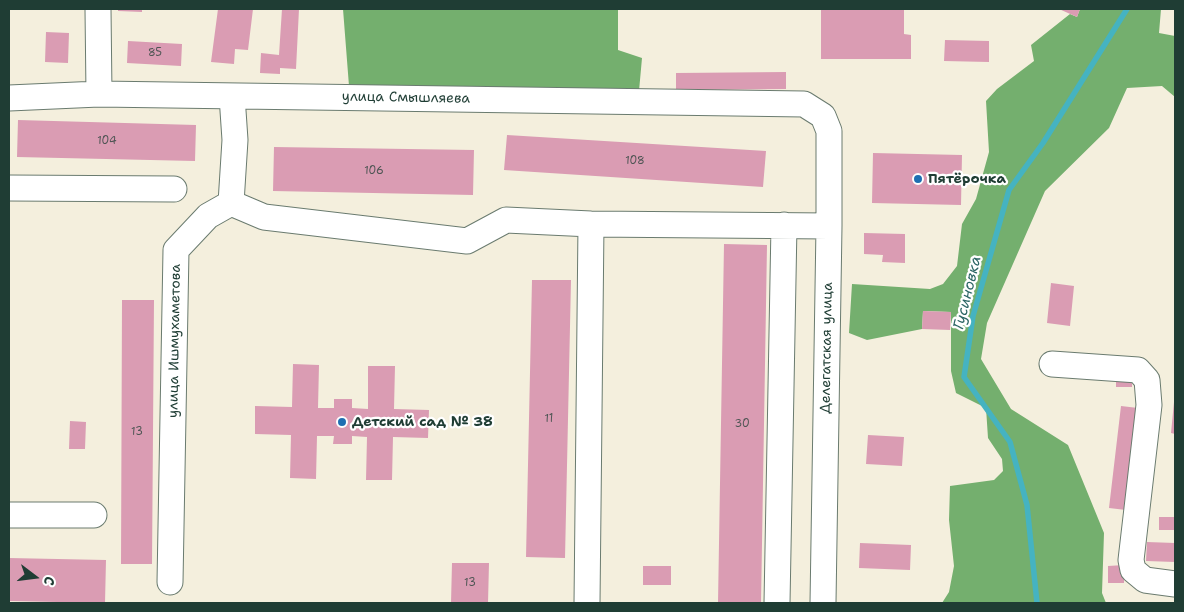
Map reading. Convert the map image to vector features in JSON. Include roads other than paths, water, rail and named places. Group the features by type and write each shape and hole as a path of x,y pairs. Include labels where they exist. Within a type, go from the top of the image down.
{"street":[{"path":"98,9 99,94"},
{"name":"улица Смышляева","path":"9,98 99,94 804,104"},
{"path":"232,96 235,140 231,203 264,217 467,241 506,220 591,224 830,226"},
{"name":"Делегатская улица","path":"804,104 823,116 830,131 823,603"},
{"path":"9,188 174,189"},
{"name":"улица Ишмухаметова","path":"170,582 176,250 208,216 231,203"},
{"path":"587,603 591,224"},
{"path":"777,603 784,225"},
{"path":"1052,364 1138,370 1147,380 1149,405 1131,560 1133,570 1146,580 1175,584"},
{"path":"9,515 94,515"}],"waterway":[{"name":"Гусиновка","path":"1037,603 1027,505 1010,442 964,377 973,316 1009,190 1043,143 1127,9"}],"place":[{"name":"Пятёрочка","path":"918,179"},
{"name":"Детский сад № 38","path":"342,422"}]}
